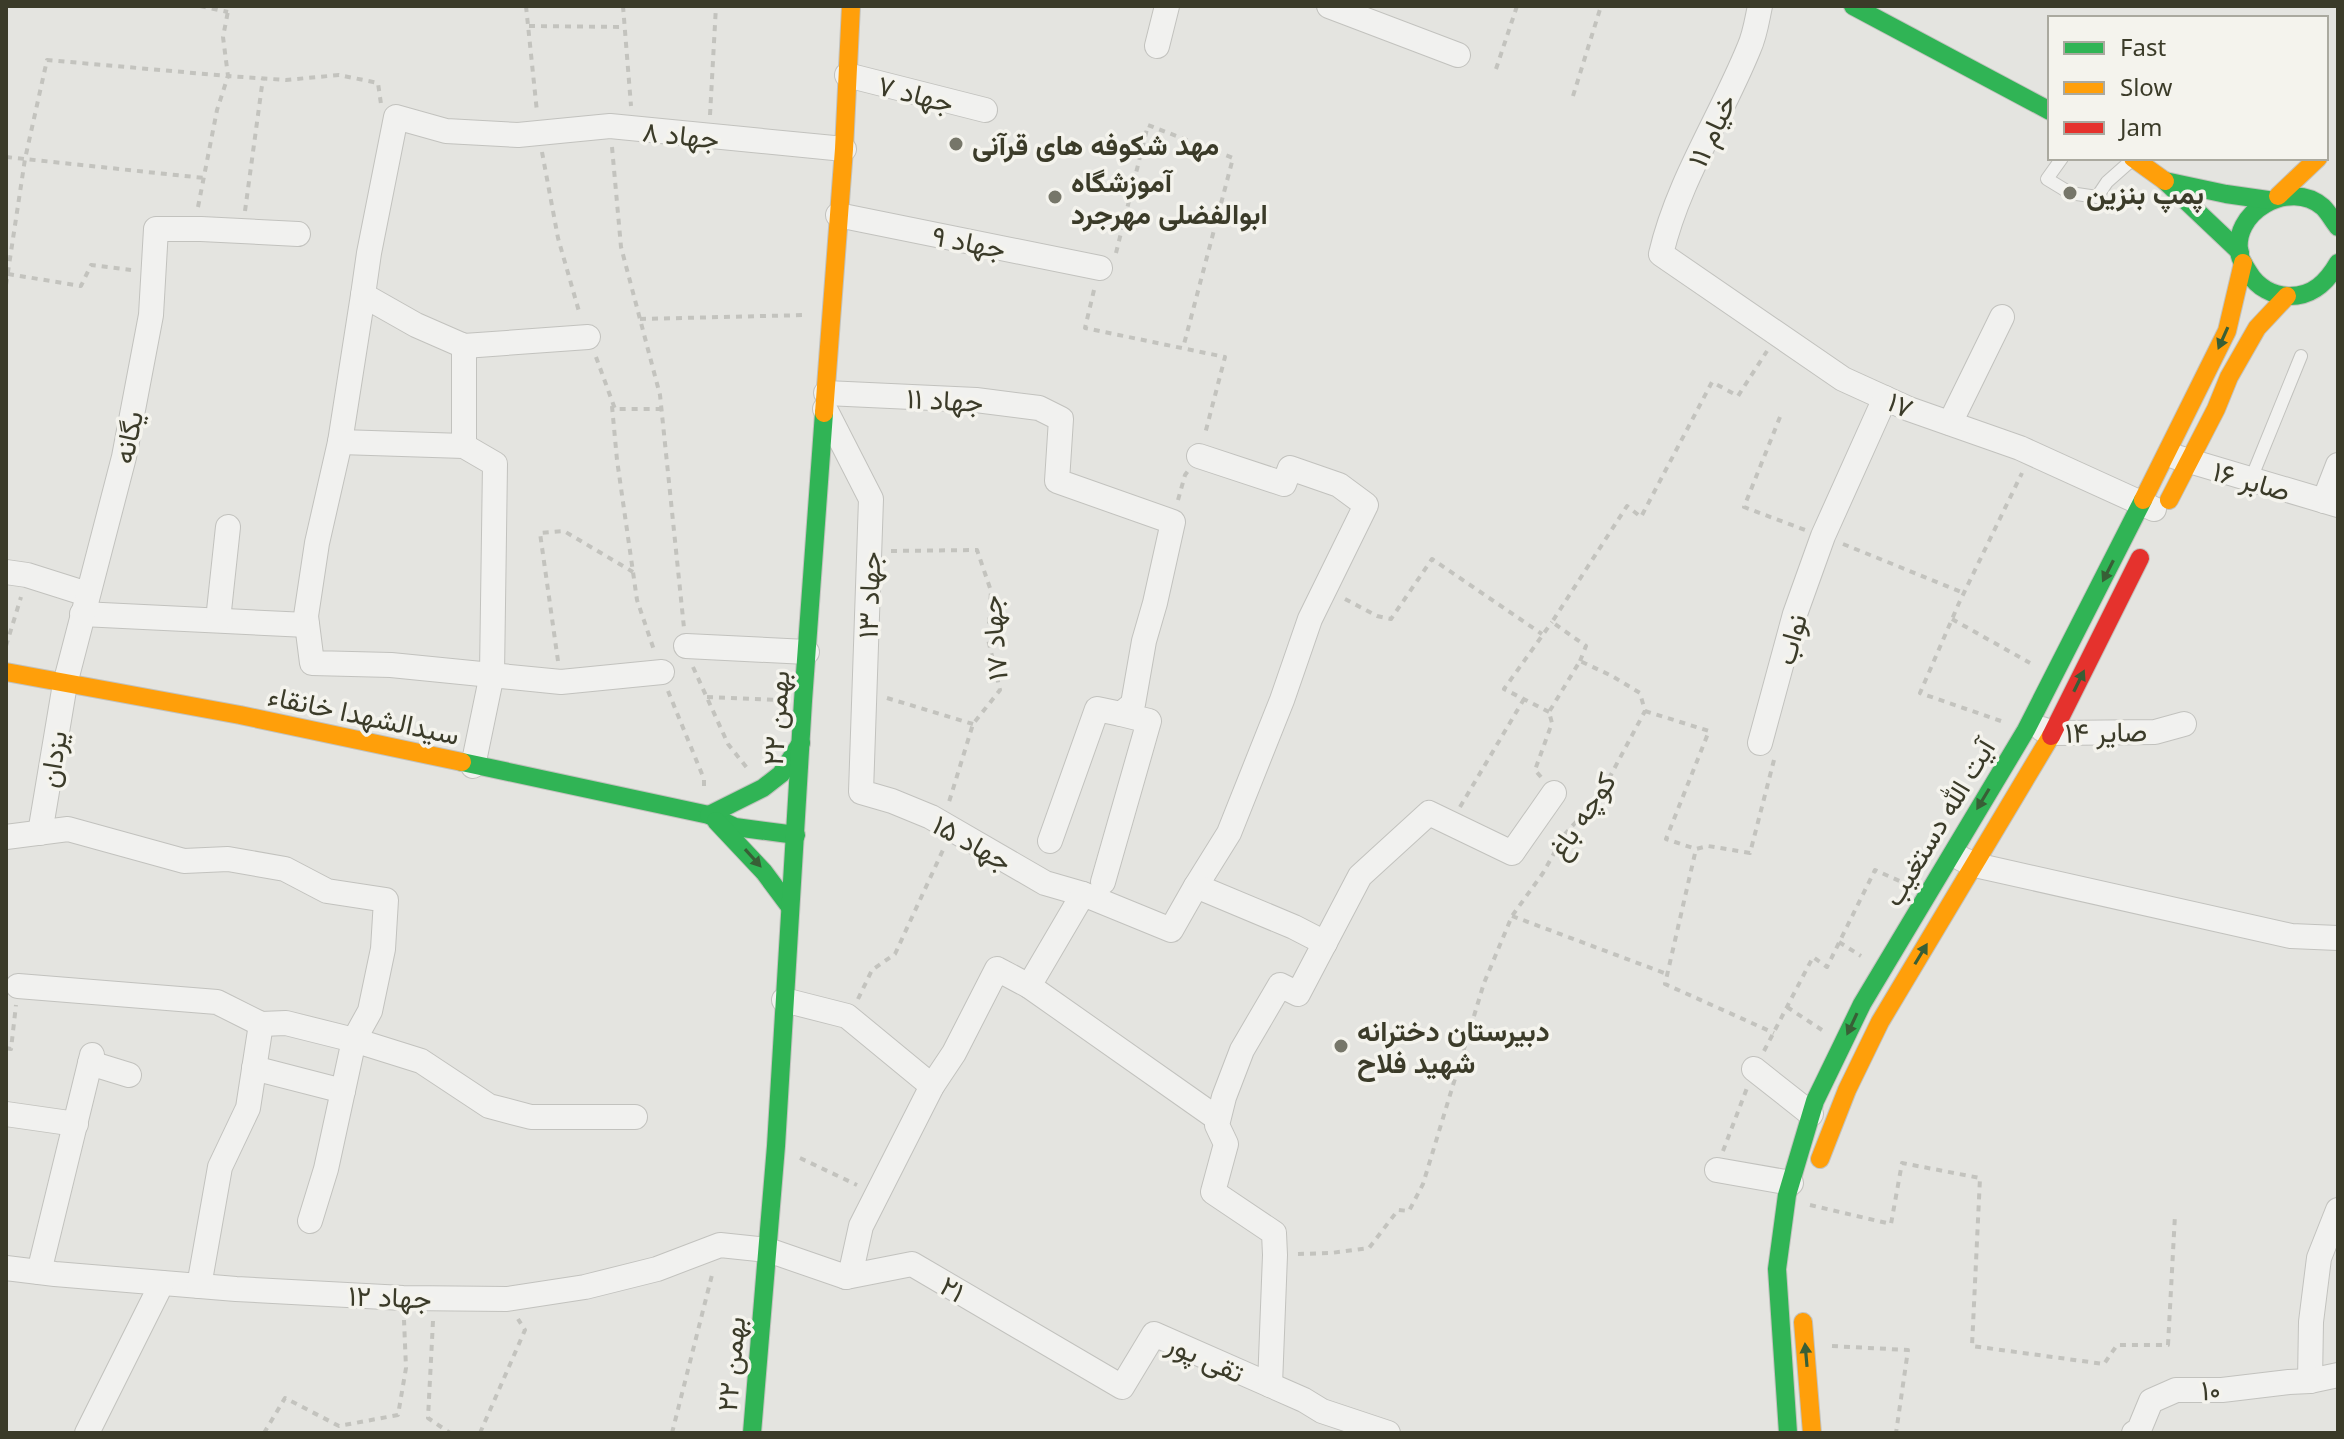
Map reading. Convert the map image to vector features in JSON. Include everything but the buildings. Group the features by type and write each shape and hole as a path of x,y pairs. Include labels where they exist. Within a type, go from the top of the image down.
{"main road":[{"name":"۲۲ بهمن","path":"752,1433 776,1146 803,701 844,149 851,6"},
{"path":"1853,6 2048,110"},
{"path":"2137,160 2165,181 2241,257 2250,276 2260,286 2287,296 2312,292 2338,293"},
{"path":"2273,198 2316,160"},
{"path":"2165,181 2273,198 2294,195 2308,198 2322,205 2338,227"},
{"name":"آیت الله دستغیب","path":"1816,1171 1829,1131 1880,1022 2053,733 2152,520 2227,331 2241,257 2240,239 2249,216 2273,198"},
{"path":"2312,292 2329,279 2338,263"},
{"name":"آیت الله دستغیب","path":"2177,458 2257,328 2287,296"},
{"name":"آیت الله دستغیب","path":"1805,1431 1777,1269 1791,1183 1815,1101 1862,1004 2027,727 2053,676 2152,520"},
{"name":"سیدالشهدا خانقاء","path":"6,672 240,715 706,814 728,811 796,826"},
{"path":"790,907 748,852 706,814 763,788 781,774 801,743"},
{"name":"آیت الله دستغیب","path":"1801,1305 1805,1345 1805,1431"}],"street":[{"path":"1157,46 1167,6"},
{"path":"1329,6 1458,55"},
{"name":"خیام ۱۱","path":"1661,254 1673,217 1706,140 1751,46 1760,6"},
{"name":"جهاد ۷","path":"847,75 985,110"},
{"name":"جهاد ۸","path":"396,117 446,131 528,134 610,126 844,149"},
{"path":"396,117 369,253 340,442 317,543 306,616 312,663 391,665 561,682 662,672"},
{"name":"جهاد ۹","path":"838,215 1100,268"},
{"name":"یگانه","path":"65,684 124,457 151,315 156,229 201,229"},
{"path":"201,229 298,234"},
{"name":"۱۷","path":"1661,254 1843,379 2032,453 2152,520"},
{"path":"363,295 416,325 464,346 588,337"},
{"path":"1950,423 2002,317"},
{"path":"464,346 464,446"},
{"name":"نواب","path":"1760,743 1795,614 1823,536 1885,398"},
{"name":"جهاد ۱۱","path":"826,401 976,400 1039,408 1061,419 1057,481 1173,522"},
{"name":"جهاد ۱۳","path":"826,401 871,499 861,792"},
{"path":"340,442 464,446 495,464 492,674 473,766"},
{"path":"1199,456 1284,484 1290,468 1339,485 1366,505 1310,619 1282,700 1229,833 1196,886 1325,943"},
{"name":"صابر ۱۶","path":"2177,458 2331,503"},
{"path":"2331,503 2338,465"},
{"path":"1121,714 1133,704 1144,641 1173,522"},
{"path":"218,620 228,527"},
{"path":"17,574 85,604 218,620 307,625"},
{"path":"686,646 807,652"},
{"name":"یزدان","path":"40,833 65,684"},
{"path":"1029,986 1093,888 1149,721 1097,709 1050,841"},
{"name":"صایر ۱۴","path":"2027,727 2053,733 2155,732 2184,724"},
{"name":"جهاد ۱۵","path":"861,792 892,801 947,826 1045,883 1093,888 1171,930 1196,886"},
{"path":"1388,1433 1322,1411 1270,1385 1274,1233 1213,1192 1226,1144 1217,1125 1218,1119 1242,1050 1280,985 1298,994 1360,876 1429,813 1512,853 1554,793"},
{"path":"6,837 68,829 184,861 228,859 285,869 327,891 386,900 383,949 370,1011 354,1040 326,1169 310,1221"},
{"path":"1950,853 1975,865 2291,936 2338,938"},
{"path":"768,1250 846,1277 852,1267 861,1226 880,1186 997,969 1029,986 1218,1119"},
{"path":"18,986 217,1002 261,1024 286,1023 421,1061 489,1106 531,1117 635,1117"},
{"path":"784,1000 847,1016 932,1086"},
{"path":"199,1286 220,1167 248,1108 261,1024"},
{"path":"39,1272 91,1059 129,1075"},
{"path":"254,1068 343,1091"},
{"path":"1754,1069 1811,1114"},
{"path":"6,1114 76,1124"},
{"path":"1717,1170 1791,1183"},
{"path":"2310,1381 2311,1322 2319,1258 2338,1210"},
{"name":"جهاد ۱۲","path":"6,1268 199,1286 403,1298 507,1299 585,1287 657,1269 720,1245 768,1250"},
{"name":"۲۱","path":"846,1277 912,1264 1122,1387"},
{"path":"87,1433 162,1283"},
{"name":"تقی پور","path":"1122,1387 1154,1334 1270,1385"},
{"name":"۱۰","path":"2140,1432 2151,1401 2176,1390 2222,1390 2338,1375"}],"lane":[{"path":"2061,160 2047,179 2070,193 2097,197 2107,182 2132,160"},
{"path":"2251,479 2301,356"}],"path":[{"path":"200,6 228,9 223,37 228,76 217,110 198,207 201,229"},
{"path":"526,6 529,26 528,134 588,337 615,409 661,409"},
{"path":"623,6 632,118 610,126 621,247 660,395 686,646 728,744 763,788"},
{"path":"708,137 716,6"},
{"path":"1496,69 1517,6"},
{"path":"1573,96 1601,6"},
{"path":"529,26 625,27"},
{"path":"6,285 25,159 47,60 286,80 339,75 378,83 382,110 396,117"},
{"path":"243,231 263,78"},
{"path":"1173,522 1185,475 1199,456 1225,357 1085,328 1100,268 1115,254 1148,125 1233,158 1183,348"},
{"path":"6,157 204,178"},
{"path":"8,274 81,286 91,265 154,273"},
{"path":"640,319 831,314"},
{"path":"1549,712 1504,689 1552,622 1627,506 1641,517 1712,382 1738,396 1777,335"},
{"path":"612,400 617,460 637,600 674,710 704,779 706,814"},
{"path":"2027,727 1920,693 2032,453"},
{"path":"561,682 540,533 564,531 633,572"},
{"name":"جهاد ۱۷","path":"847,1016 872,970 895,954 947,826 973,724 1000,690 988,639 991,591 977,550 869,551"},
{"path":"1325,588 1377,616 1391,619 1432,559 1542,634"},
{"path":"6,647 17,574"},
{"path":"1952,619 2053,676"},
{"path":"1552,622 1586,646 1549,712 1552,723 1535,770 1577,821"},
{"path":"1580,661 1640,693 1645,711 1709,731 1666,839 1696,849 1708,846 1750,853 1776,752 1760,743"},
{"path":"865,692 973,724"},
{"path":"707,697 803,701"},
{"path":"1451,823 1524,699"},
{"name":"کوچه باغ","path":"1275,1255 1369,1248 1398,1210 1409,1211 1423,1184 1484,983 1512,916 1543,873 1565,834 1606,784 1645,711"},
{"path":"1696,849 1665,984 1774,1033"},
{"path":"1717,1170 1754,1069 1813,957 1827,967 1875,870"},
{"path":"1512,916 1667,974"},
{"path":"6,1048 11,1049 18,986"},
{"path":"1787,1007 1843,1044"},
{"path":"776,1146 855,1184 880,1186"},
{"path":"1808,1205 1891,1224 1902,1163 1980,1178 1972,1346 2104,1364 2117,1345 2168,1345 2175,1215"},
{"path":"672,1433 720,1245"},
{"path":"264,1433 285,1398 339,1426 398,1415 406,1368 403,1298"},
{"path":"434,1298 428,1418 450,1433"},
{"path":"480,1433 525,1330 507,1299"},
{"path":"1805,1345 1908,1350 1896,1433"}],"traffic: fast":[{"path":"1853,6 2048,110"},
{"path":"2240,252 2165,181 2268,200"},
{"path":"2338,227 2323,207 2310,199 2295,196 2279,198 2253,214 2239,240 2241,258 2252,278 2278,294 2290,296 2312,291 2324,282 2338,263"},
{"path":"752,1433 776,1146 824,413"},
{"path":"1788,1433 1777,1269 1787,1195 1815,1101 1862,1004 2026,730 2143,500"},
{"path":"709,815 763,788 781,774 801,743"},
{"path":"462,762 709,815 735,827 796,835"},
{"path":"716,821 764,872 790,907"}],"traffic: slow":[{"path":"824,413 844,149 851,6"},
{"path":"2136,160 2165,181"},
{"path":"2278,196 2316,160"},
{"path":"2143,500 2227,331 2243,263"},
{"path":"2169,500 2229,377 2257,328 2287,296"},
{"path":"6,672 240,715 462,762"},
{"path":"1820,1159 1847,1090 1880,1022 2051,736"},
{"path":"1803,1322 1812,1433"}],"traffic: jam":[{"path":"2051,736 2140,558"}],"place":[{"name":"مهد شکوفه های قرآنی","path":"956,144"},
{"name":"پمپ بنزین","path":"2070,193"},
{"name":"آموزشگاه ابوالفضلی مهرجرد","path":"1055,197"},
{"name":"دبیرستان دخترانه شهید فلاح","path":"1341,1046"}]}
